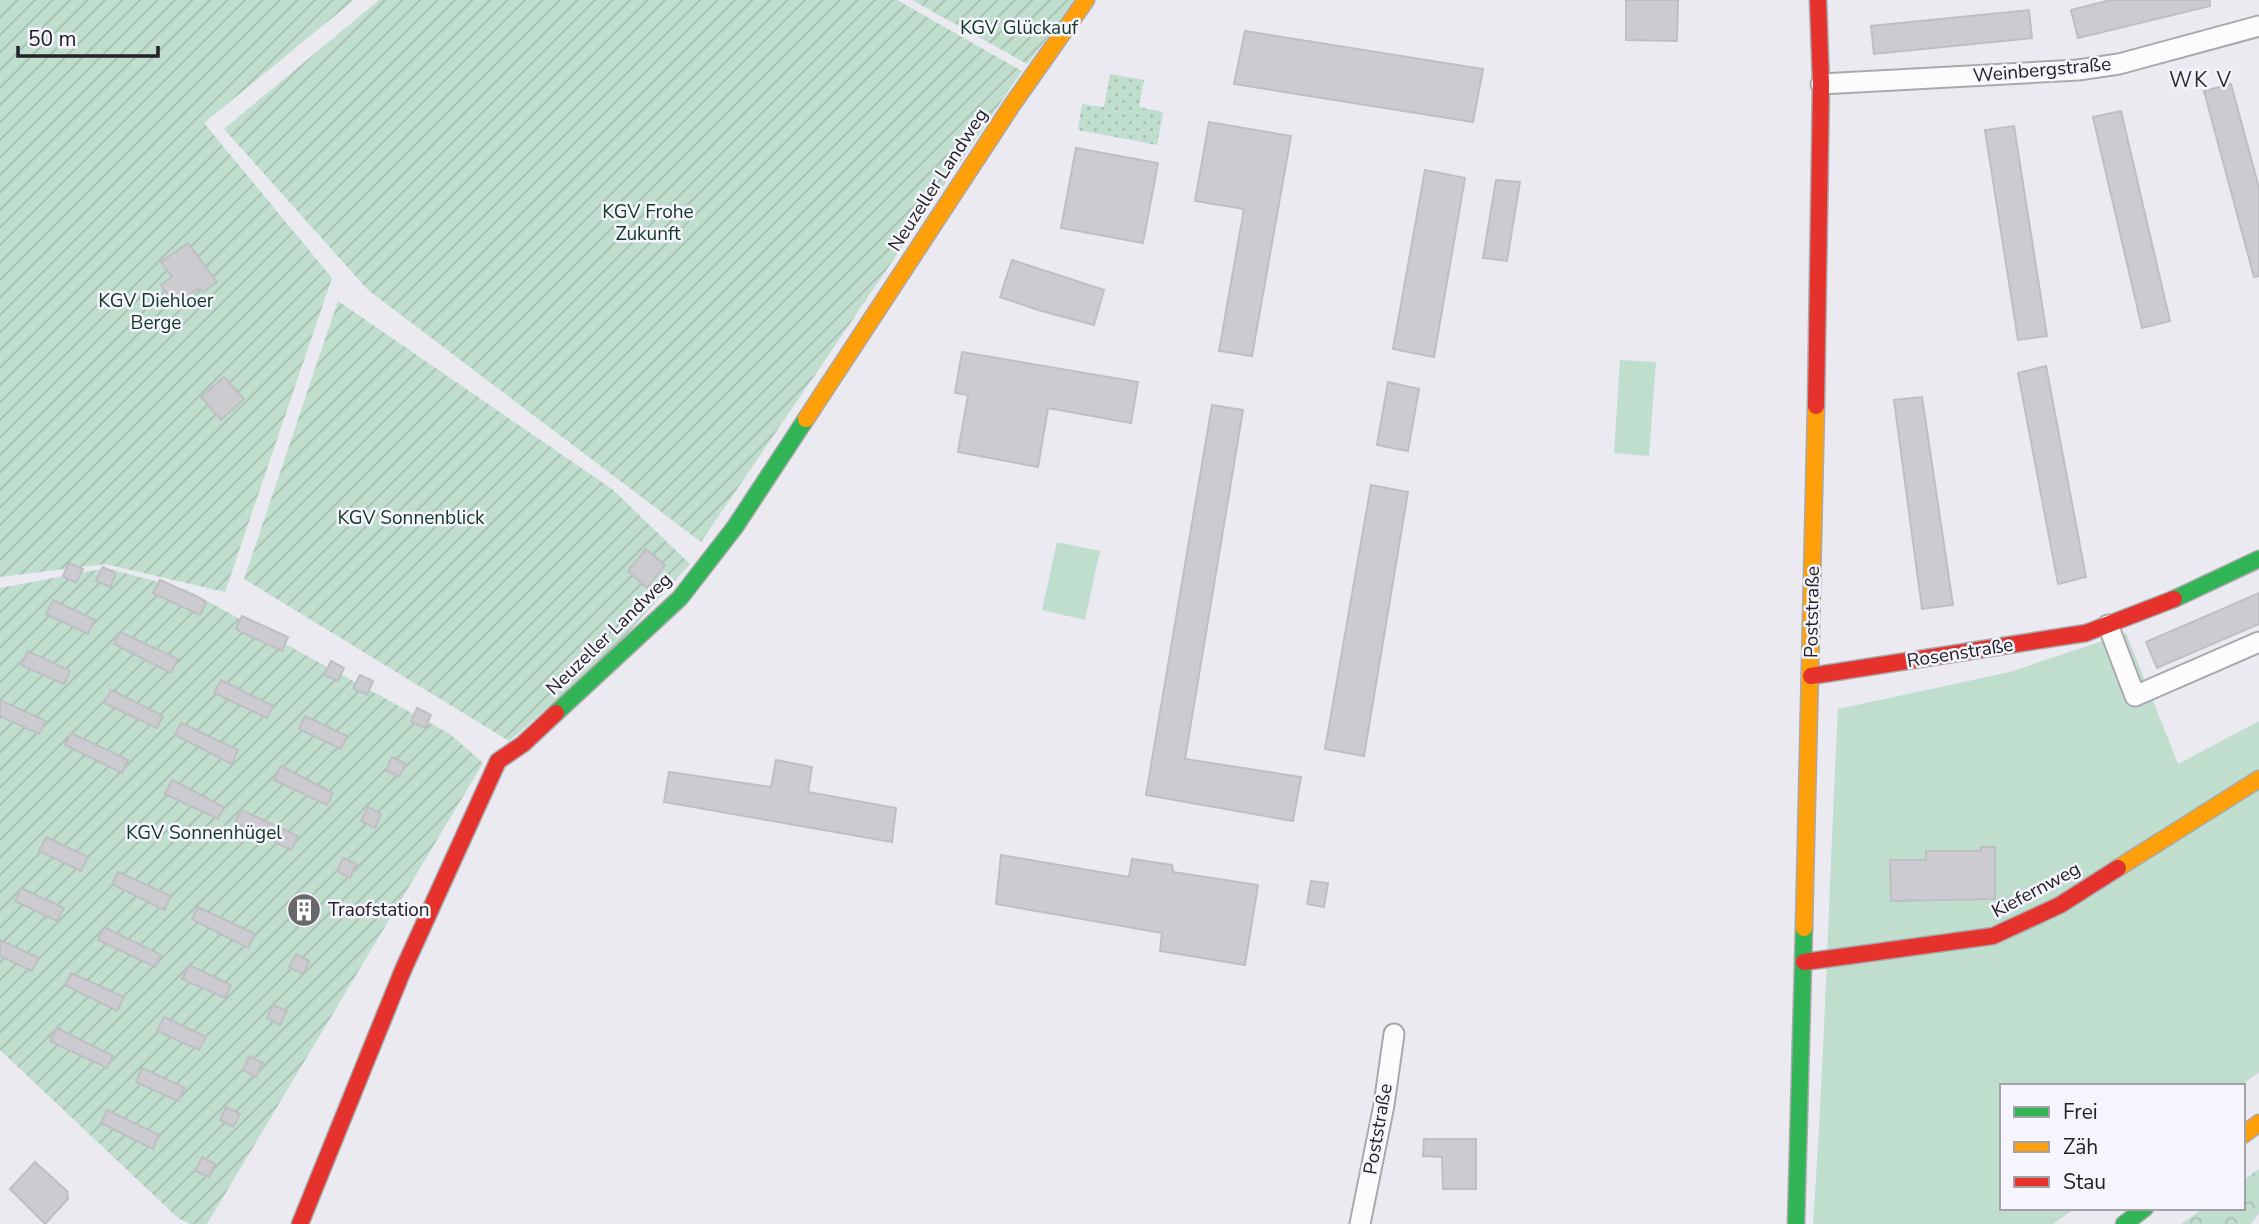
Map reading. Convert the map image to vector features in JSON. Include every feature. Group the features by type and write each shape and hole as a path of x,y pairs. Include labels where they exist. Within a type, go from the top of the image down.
{"street":[{"name":"Neuzeller Landweg","path":"300,1224 402,970 498,761 523,744 680,597 735,527 1012,105 1086,0"},
{"name":"Poststraße","path":"1796,1224 1811,677 1821,84 1818,0"},
{"name":"Weinbergstraße","path":"1821,84 2078,70 2119,64 2259,26"},
{"name":"Rosenstraße","path":"1811,677 2086,633 2187,593 2259,559"},
{"path":"2108,625 2135,696 2259,642"},
{"name":"Kiefernweg","path":"1804,962 1993,936 2060,905 2259,779"},
{"name":"Poststraße","path":"1360,1224 1384,1105 1394,1034"},
{"path":"2124,1224 2143,1210"}],"green space":[{"name":"KGV Diehloer Berge","path":"0,0 354,0 204,123 332,278 225,592 105,564 0,577"},
{"name":"KGV Frohe Zukunft","path":"379,0 897,0 1022,71 701,542 368,290 224,129"},
{"name":"KGV Glückauf","path":"912,0 1076,0 1027,64"},
{"path":"1110,74 1144,80 1139,107 1163,112 1157,145 1078,130 1082,104 1104,107"},
{"name":"KGV Sonnenblick","path":"338,301 612,489 690,564 606,657 509,741 244,579"},
{"path":"1620,360 1656,362 1649,456 1614,453"},
{"path":"1057,542 1100,551 1085,620 1042,610"},
{"name":"KGV Sonnenhügel","path":"107,568 187,590 450,734 483,763 207,1224 190,1224 178,1218 0,1050 0,588"},
{"path":"2126,633 2178,764 2259,721 2259,1072 2243,1084 2000,1084 2000,1210 2072,1210 2053,1224 1813,1224 1838,709 2010,672"},
{"path":"2259,1169 2259,1213 2251,1224 2181,1224 2201,1210 2245,1210 2245,1179"}],"building":[{"path":"1626,0 1678,0 1677,41 1626,40"},
{"path":"2111,0 2210,0 2210,6 2078,38 2071,10"},
{"path":"2029,10 2032,38 1874,54 1871,26"},
{"path":"1245,31 1483,69 1473,122 1234,84"},
{"path":"2231,84 2259,188 2259,276 2254,277 2204,91"},
{"path":"2121,111 2170,321 2142,328 2093,117"},
{"path":"1209,122 1291,136 1252,356 1219,351 1244,209 1195,201"},
{"path":"2014,126 2047,336 2018,340 1985,130"},
{"path":"1076,148 1158,163 1143,243 1061,228"},
{"path":"1425,170 1465,178 1434,357 1393,349"},
{"path":"1496,180 1520,182 1507,261 1483,258"},
{"path":"188,243 217,282 203,292 199,288 175,305 161,285 172,277 161,262"},
{"path":"1012,260 1104,290 1094,325 1000,297"},
{"path":"962,352 1138,382 1131,423 1048,408 1038,467 958,452 968,395 955,393"},
{"path":"2046,366 2086,577 2058,584 2018,373"},
{"path":"224,377 244,399 221,420 201,397"},
{"path":"1388,382 1419,389 1408,451 1377,445"},
{"path":"1922,397 1953,605 1922,609 1894,400"},
{"path":"1212,405 1243,410 1185,759 1301,777 1293,821 1146,795"},
{"path":"1371,485 1408,492 1364,756 1325,749"},
{"path":"646,549 665,565 647,588 628,571"},
{"path":"69,563 83,569 76,583 63,576"},
{"path":"103,567 116,574 110,587 96,581"},
{"path":"160,580 202,599 206,603 200,615 153,593"},
{"path":"2259,593 2259,624 2157,668 2146,642"},
{"path":"53,600 95,620 88,634 46,614"},
{"path":"242,616 288,637 282,651 239,631 236,628"},
{"path":"120,632 178,659 171,673 114,644"},
{"path":"28,651 70,671 64,684 21,665"},
{"path":"331,661 344,668 338,681 324,675"},
{"path":"360,675 373,681 367,695 353,688"},
{"path":"221,680 273,706 267,718 214,693"},
{"path":"111,690 163,716 157,728 104,703"},
{"path":"0,700 46,721 39,734 0,716"},
{"path":"417,708 431,715 425,728 411,722"},
{"path":"305,716 347,736 341,749 299,729"},
{"path":"181,723 238,750 232,764 175,735"},
{"path":"71,733 128,760 122,773 65,745"},
{"path":"392,757 406,764 399,777 386,770"},
{"path":"776,760 812,767 808,792 896,808 892,842 664,802 669,772 771,787"},
{"path":"281,766 333,793 327,805 274,780"},
{"path":"172,780 224,807 218,819 165,794"},
{"path":"368,807 381,814 375,828 361,821"},
{"path":"241,810 298,836 291,850 235,822"},
{"path":"46,837 88,857 81,871 39,851"},
{"path":"1981,847 1995,847 1995,899 1891,901 1890,860 1926,860 1926,851 1981,851"},
{"path":"1001,855 1129,877 1132,859 1172,865 1173,872 1258,885 1245,965 1160,951 1162,933 996,904"},
{"path":"343,858 357,864 350,878 337,871"},
{"path":"118,872 171,896 164,910 112,884"},
{"path":"1311,881 1328,883 1324,907 1307,904"},
{"path":"21,888 64,908 57,921 15,901"},
{"name":"Traofstation","path":"300,900 314,906 308,919 293,913"},
{"path":"198,907 255,934 248,948 192,919"},
{"path":"104,927 161,955 155,967 98,940"},
{"path":"0,940 39,958 32,971 0,956"},
{"path":"296,954 309,961 303,974 289,967"},
{"path":"189,965 231,985 225,998 182,979"},
{"path":"71,973 124,997 117,1011 65,985"},
{"path":"273,1005 287,1011 280,1025 267,1018"},
{"path":"164,1017 206,1037 199,1050 157,1031"},
{"path":"57,1028 113,1056 107,1068 50,1041"},
{"path":"249,1056 263,1063 256,1077 243,1070"},
{"path":"142,1068 185,1088 178,1101 136,1082"},
{"path":"226,1107 240,1114 233,1127 220,1120"},
{"path":"107,1110 159,1135 153,1149 101,1123"},
{"path":"1424,1139 1476,1139 1476,1189 1443,1189 1442,1157 1423,1156"},
{"path":"202,1157 215,1164 209,1177 195,1171"},
{"path":"35,1162 67,1191 68,1199 45,1224 10,1189"}],"traffic: fast":[{"path":"556,713 680,598 735,527 806,419"},
{"path":"2174,599 2259,559"},
{"path":"1796,1224 1804,928"},
{"path":"2124,1224 2142,1210"}],"traffic: slow":[{"path":"806,419 1012,105 1086,0"},
{"path":"1804,928 1816,406"},
{"path":"2118,868 2259,779"},
{"path":"2245,1134 2259,1123"}],"traffic: jam":[{"path":"1816,406 1821,84 1818,0"},
{"path":"1811,676 2086,633 2174,599"},
{"path":"300,1224 403,970 498,761 523,744 556,713"},
{"path":"1804,962 1993,936 2060,905 2118,868"}],"place":[{"name":"Traofstation","path":"304,910"}],"district":[{"name":"WK V","path":"2201,80"}]}
